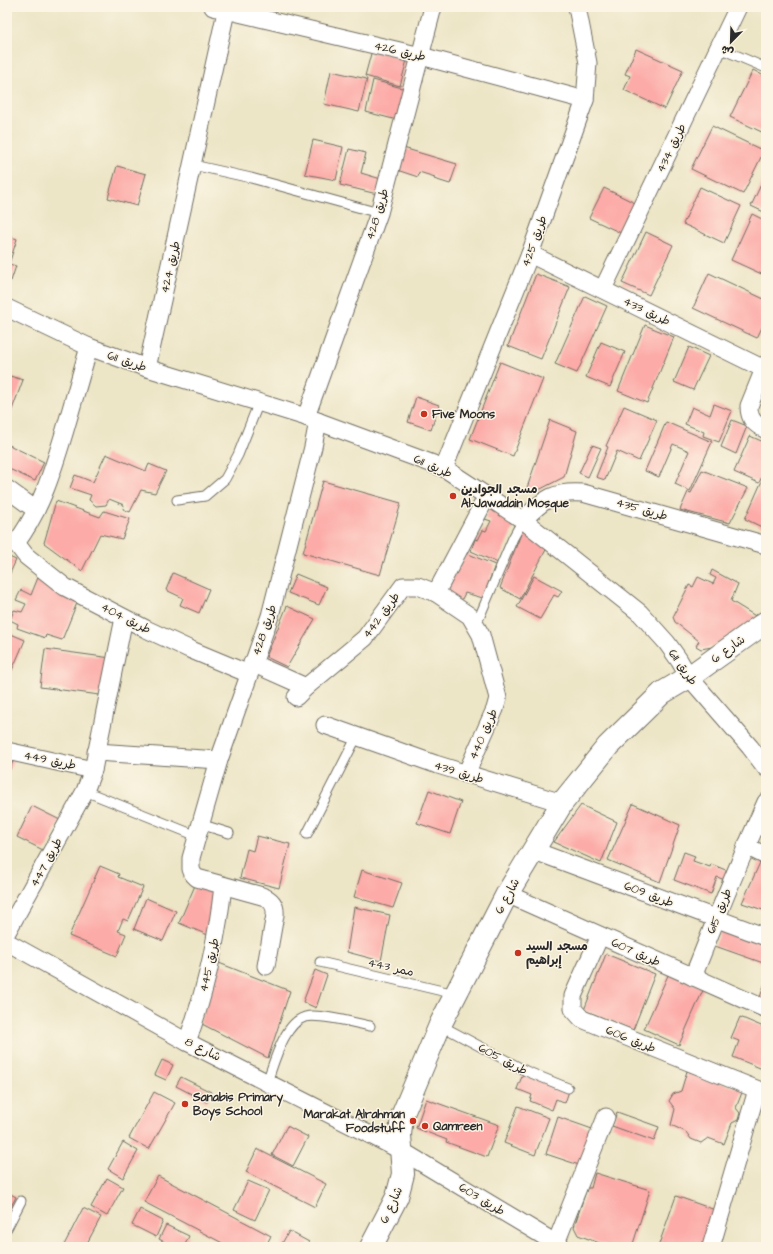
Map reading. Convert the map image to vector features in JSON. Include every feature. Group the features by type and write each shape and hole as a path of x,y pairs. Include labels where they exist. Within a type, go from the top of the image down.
{"street":[{"name":"طريق 428","path":"198,830 219,760 270,616 311,455 312,419 379,212 433,7"},
{"name":"طريق 425","path":"444,468 530,254 585,100 588,63 577,7"},
{"name":"طريق 434","path":"603,289 738,7"},
{"name":"طريق 426","path":"222,8 421,56 585,100"},
{"name":"طريق 424","path":"147,368 193,165 222,8"},
{"name":"طريق 433","path":"530,254 765,367 749,406 749,413 757,426 766,430"},
{"name":"طريق 611","path":"7,308 89,348 147,368 312,419 444,468 523,520 640,613 667,643 689,678 750,747 766,768"},
{"name":"طريق 404","path":"89,348 54,467 42,498 26,529 12,543 65,587 124,618 189,649 251,668 301,692"},
{"path":"7,489 36,510"},
{"name":"طريق 435","path":"523,520 542,502 551,497 562,493 583,493 766,545"},
{"path":"436,593 487,496"},
{"name":"طريق 442","path":"301,692 365,638 403,586 418,586 436,593 470,616 476,625"},
{"name":"طريق 447","path":"7,932 85,791 93,770 124,618"},
{"name":"طريق 440","path":"466,774 495,709 498,698 481,635 476,625"},
{"name":"شارع 6","path":"371,1247 397,1197 403,1174 400,1135 402,1116 440,1025 507,894 532,850 562,803 608,746 662,693 689,678 763,629"},
{"name":"طريق 439","path":"325,725 466,774 562,803"},
{"name":"طريق 449","path":"7,751 93,770"},
{"path":"96,752 219,760"},
{"name":"طريق 615","path":"693,977 715,919 766,802"},
{"path":"198,830 190,864 193,874 197,878 202,881 267,898 274,905 275,914 266,966"},
{"path":"746,846 766,856"},
{"name":"طريق 609","path":"532,850 766,937"},
{"name":"طريق 445","path":"187,1042 207,981 218,926 223,886"},
{"name":"طريق 607","path":"507,894 766,1009"},
{"name":"طريق 606","path":"600,936 573,996 573,1009 582,1019 761,1091"},
{"name":"شارع 8","path":"7,942 187,1042 402,1151"},
{"path":"711,1247 761,1091"},
{"path":"559,1245 606,1117"},
{"name":"طريق 603","path":"402,1151 559,1245"}],"lane":[{"path":"719,48 766,68"},
{"path":"193,165 251,178 379,212"},
{"path":"177,500 206,496 225,479 238,455 259,402"},
{"path":"476,625 513,538 523,520"},
{"path":"307,834 357,736"},
{"path":"85,791 198,830 229,832"},
{"name":"ممر 443","path":"320,962 456,995"},
{"path":"267,1082 286,1035 293,1023 305,1017 318,1016 370,1026"},
{"name":"طريق 605","path":"440,1025 526,1071 568,1088"},
{"path":"7,1228 21,1201"}],"building":[{"path":"636,49 683,70 665,109 624,90 630,76 625,74"},
{"path":"372,50 407,60 400,86 365,76"},
{"path":"753,70 766,77 766,134 730,117"},
{"path":"331,71 367,79 359,112 324,104"},
{"path":"373,80 409,90 401,121 366,112"},
{"path":"712,126 764,151 743,194 691,169"},
{"path":"313,140 343,147 336,180 305,174"},
{"path":"400,147 457,164 450,184 419,172 418,177 394,169"},
{"path":"349,149 366,153 361,173 381,179 377,194 340,185"},
{"path":"117,166 146,174 137,206 108,198"},
{"path":"766,174 766,213 751,206"},
{"path":"700,187 741,206 724,243 683,224"},
{"path":"604,188 635,203 621,233 589,218"},
{"path":"752,214 766,221 766,276 731,260"},
{"path":"646,232 673,245 649,295 622,283"},
{"path":"7,235 17,239 9,264 16,266 11,281 7,280"},
{"path":"709,273 766,300 766,319 757,338 693,308"},
{"path":"536,274 570,287 541,359 508,346"},
{"path":"585,296 607,306 577,373 555,364"},
{"path":"645,325 674,337 647,403 618,391"},
{"path":"601,342 625,352 610,387 586,377"},
{"path":"689,347 709,356 693,390 674,382"},
{"path":"500,362 543,379 513,456 470,439"},
{"path":"7,375 23,380 10,415 7,414"},
{"name":"Five Moons","path":"416,397 439,405 431,430 408,422"},
{"path":"714,404 732,411 719,442 703,436 704,432 685,424 692,407 710,415"},
{"path":"624,406 657,420 639,461 617,451 605,480 596,477 608,447 606,446"},
{"path":"550,420 577,431 564,477 535,492 527,488"},
{"path":"732,420 747,426 736,454 721,447"},
{"path":"666,422 712,442 690,491 675,484 689,451 673,444 659,477 645,471"},
{"path":"750,436 766,443 766,467 759,483 734,472"},
{"path":"7,444 44,462 35,481 7,468"},
{"path":"592,445 601,448 588,477 579,473"},
{"path":"106,454 146,471 149,464 166,471 155,493 141,490 130,512 123,509 124,505 109,499 106,505 96,506 89,500 91,495 70,488 75,475 93,482"},
{"path":"702,470 748,488 730,523 680,510 688,492 691,493"},
{"path":"765,474 766,475 766,529 745,519"},
{"path":"323,481 401,503 380,575 303,553"},
{"path":"56,501 100,517 104,511 130,519 122,539 100,534 82,571 44,543"},
{"path":"490,507 517,519 498,563 471,551 475,539 478,540 483,530 486,531 491,521 485,519"},
{"path":"524,526 550,542 520,599 500,588"},
{"path":"466,553 495,565 483,598 465,593 461,601 444,593"},
{"path":"7,556 16,560 7,580"},
{"path":"712,570 738,584 731,601 757,617 712,647 701,649 696,646 699,641 675,622 673,617 689,585 693,587 698,577 713,584 716,578 710,575"},
{"path":"173,573 209,589 199,613 180,605 183,598 166,590"},
{"path":"296,574 327,587 319,605 288,593"},
{"path":"39,575 79,598 62,640 46,635 45,638 17,628 18,624 10,620 14,610 22,612 26,604 16,600 21,590 31,595"},
{"path":"534,576 562,591 558,597 554,595 540,619 517,607"},
{"path":"287,606 315,619 287,667 266,657"},
{"path":"11,634 25,640 7,682 7,643"},
{"path":"45,649 111,658 107,696 40,687"},
{"path":"7,756 14,759 7,776"},
{"path":"429,790 461,802 450,834 417,823"},
{"path":"633,804 680,825 660,882 608,860"},
{"path":"581,805 617,822 601,863 554,842"},
{"path":"32,806 60,820 45,851 17,837"},
{"path":"257,836 290,844 279,888 240,878 247,849 253,851"},
{"path":"684,852 695,856 693,861 710,867 711,864 728,871 725,880 717,877 711,894 674,880"},
{"path":"762,858 766,860 766,911 742,903"},
{"path":"100,866 119,874 118,877 143,887 128,921 123,919 118,931 126,934 117,956 69,936"},
{"path":"362,870 402,883 393,908 354,897"},
{"path":"196,883 219,893 215,938 179,923"},
{"path":"146,898 176,911 163,941 134,929"},
{"path":"354,907 390,915 381,961 347,952"},
{"path":"723,925 766,940 766,964 715,946"},
{"path":"606,954 655,974 633,1030 584,1010"},
{"path":"219,963 290,991 268,1058 200,1023"},
{"path":"315,970 327,975 316,1008 303,1002"},
{"path":"669,973 704,988 679,1045 644,1029"},
{"path":"766,980 766,1003 759,1000"},
{"path":"740,1017 766,1028 766,1077 762,1076 765,1070 733,1057 739,1041 731,1038"},
{"path":"162,1060 173,1065 166,1080 155,1075"},
{"path":"687,1071 743,1090 736,1108 740,1113 738,1120 732,1123 724,1144 708,1138 701,1143 691,1139 686,1132 671,1125 675,1109 669,1101 673,1094 681,1091"},
{"path":"523,1074 569,1091 565,1103 556,1099 552,1110 530,1101 532,1095 517,1089"},
{"path":"181,1077 211,1092 207,1102 176,1086"},
{"path":"154,1092 175,1103 149,1149 129,1138"},
{"path":"426,1099 499,1125 487,1157 446,1142 447,1140 416,1128"},
{"path":"518,1106 549,1118 535,1155 504,1143"},
{"path":"617,1112 659,1127 654,1141 612,1126"},
{"path":"558,1117 595,1130 582,1166 546,1154"},
{"path":"287,1126 308,1137 293,1166 272,1155"},
{"path":"123,1142 138,1151 123,1178 108,1169"},
{"path":"257,1149 326,1184 315,1207 246,1172"},
{"path":"595,1173 650,1190 632,1247 610,1247 578,1235 574,1227 587,1188 591,1188"},
{"path":"158,1176 271,1236 265,1247 230,1247 144,1202"},
{"path":"107,1178 123,1187 107,1216 91,1207"},
{"path":"248,1181 269,1190 255,1220 234,1210"},
{"path":"7,1192 16,1197 7,1214"},
{"path":"676,1196 718,1211 705,1247 658,1247"},
{"path":"83,1208 101,1217 85,1247 63,1247"},
{"path":"140,1209 163,1221 156,1237 132,1225"},
{"path":"166,1225 189,1236 184,1247 174,1247 159,1239"},
{"path":"289,1231 309,1242 306,1247 280,1247"}],"place":[{"name":"Five Moons","path":"424,414"},
{"name":"مسجد الجوادين Al-Jawadain Mosque","path":"453,496"},
{"name":"مسجد السيد إبراهيم","path":"518,953"},
{"name":"Sanabis Primary Boys School","path":"185,1104"},
{"name":"Marakat Alrahman Foodstuff","path":"413,1121"},
{"name":"Qamreen","path":"425,1126"}]}
